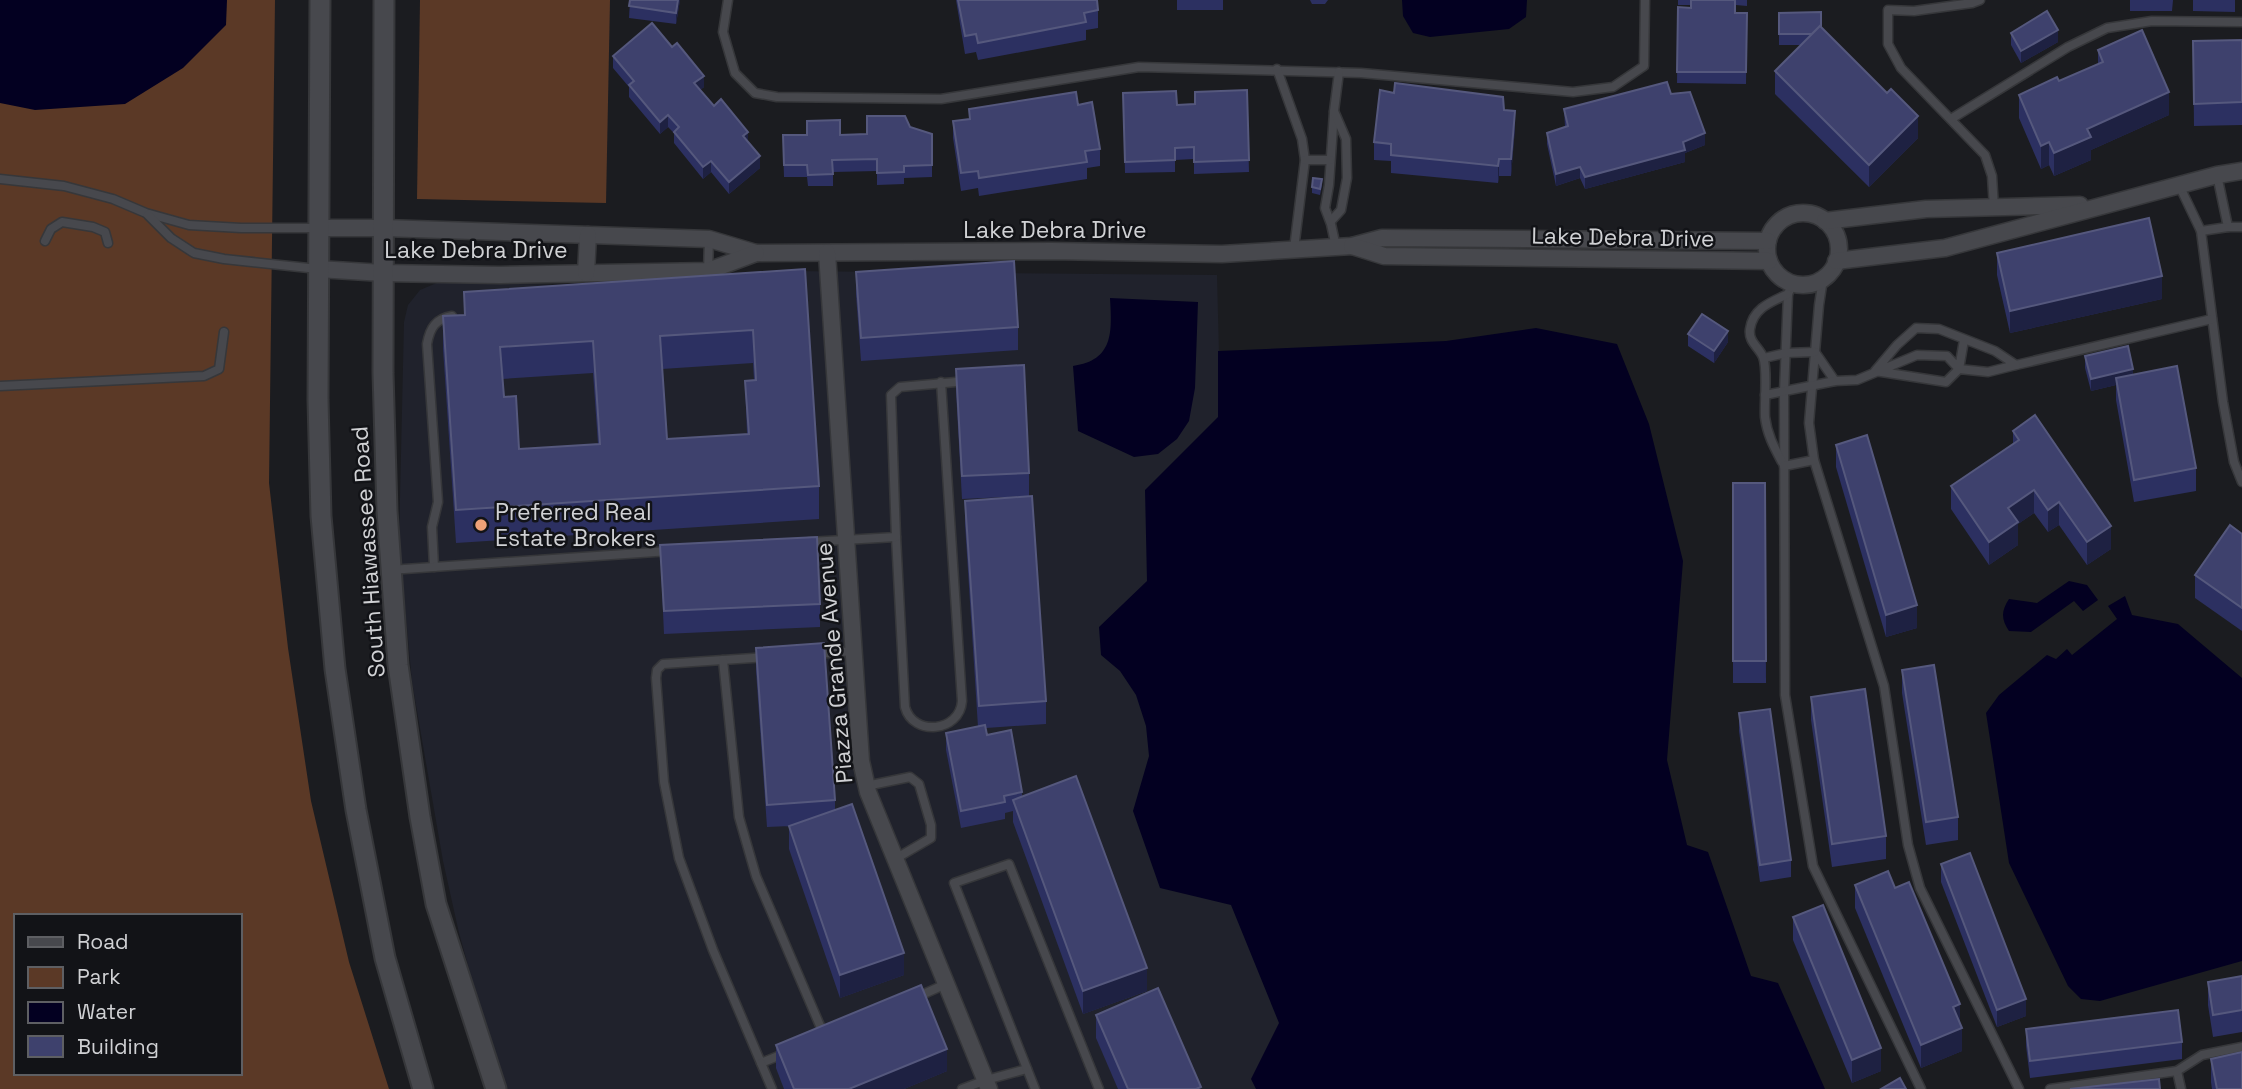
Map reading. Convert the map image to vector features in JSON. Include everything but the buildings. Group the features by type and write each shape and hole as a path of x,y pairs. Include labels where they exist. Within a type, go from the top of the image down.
{"street":[{"name":"South Hiawassee Road","path":"320,0 318,400 321,516 335,669 356,810 385,958 423,1089"},
{"name":"South Hiawassee Road","path":"384,0 383,373 390,570 398,666 436,904 496,1089"},
{"path":"1836,261 1945,248 2217,175 2242,171"},
{"path":"1825,220 1926,209 2107,204"},
{"path":"1994,208 1996,236"},
{"path":"1809,213 1825,220 1838,241 1839,254 1836,261 1823,279 1791,289 1769,261 1770,234 1780,221 1795,214 1809,213"},
{"name":"Lake Debra Drive","path":"319,228 709,239 756,253 1051,251 1222,254 1352,246 1382,238 1768,241"},
{"path":"586,273 588,235"},
{"name":"Lake Debra Drive","path":"1352,246 1384,256 1769,261"},
{"name":"Lake Debra Drive","path":"318,269 383,273 707,276 756,253"},
{"name":"Piazza Grande Avenue","path":"827,253 861,761 866,786 988,1084"}],"lane":[{"path":"728,0 723,32 735,73 755,93 777,97 941,99 1139,67 1339,72 1573,92 1613,87 1644,66 1645,0"},
{"path":"1980,0 1914,10 1888,10 1888,44 1900,68 1985,155 1992,176 1994,208"},
{"path":"1951,119 2068,47 2107,28 2152,21 2242,22"},
{"path":"1277,69 1302,139 1305,160 1294,249"},
{"path":"1335,247 1331,221 1325,208 1339,72"},
{"path":"1331,221 1341,210 1347,178 1346,139 1334,111"},
{"path":"1305,160 1330,160"},
{"path":"2217,175 2228,227"},
{"path":"0,179 64,186 189,225 319,228"},
{"path":"2179,185 2201,231 2225,414 2234,462 2242,482"},
{"path":"146,213 171,238 194,253 224,260 318,269"},
{"path":"45,241 51,229 62,222 93,227 105,232 108,243"},
{"path":"2201,231 2242,228"},
{"path":"707,276 709,239"},
{"path":"1823,279 1809,423 1814,460 1884,686 1908,845 1920,888 2019,1089"},
{"path":"1791,289 1784,392 1785,695 1814,866 1922,1089"},
{"path":"1784,466 1768,435 1763,358 1753,344 1750,329 1757,311 1791,289"},
{"path":"434,567 432,527 438,502 427,344 430,331 437,322 449,316 463,315"},
{"path":"1765,395 1835,381 1857,380 1917,355 1947,356 1959,369 1988,372 2212,319"},
{"path":"1875,371 1916,328 1939,329 1995,351 2016,365"},
{"path":"0,386 204,376 219,369 224,332"},
{"path":"1875,371 1946,382 1959,369 1964,340"},
{"path":"1763,358 1786,352 1815,352"},
{"path":"1815,352 1835,381"},
{"path":"941,382 962,701 961,710 952,722 931,727 914,722 908,717 905,707 891,395 900,387 941,382 977,380"},
{"path":"1784,466 1814,460"},
{"path":"800,542 896,537"},
{"path":"390,570 680,550"},
{"path":"811,654 854,651"},
{"path":"772,1089 713,950 679,858 664,782 656,678 657,670 663,664 773,656"},
{"path":"723,660 739,817 756,876 824,1036"},
{"path":"866,786 910,777 919,784 931,825 931,838 895,859"},
{"path":"1035,1089 954,883 1009,864 1099,1089"},
{"path":"913,999 946,984"},
{"path":"811,1042 835,1032"},
{"path":"2050,1089 2177,1071 2202,1055 2242,1047"},
{"path":"761,1063 786,1052"},
{"path":"962,1089 988,1084 1027,1069"},
{"path":"2177,1071 2180,1089"}],"shaded area":[{"path":"787,271 1217,275 1219,354 1392,1089 506,1089 488,1037 459,933 443,861 412,682 399,543 404,322 408,305 420,290 439,282 607,286"}],"green space":[{"path":"0,0 275,0 269,483 288,648 311,801 349,962 389,1089 0,1089"},
{"path":"420,0 610,0 606,203 417,199"}],"water":[{"path":"0,0 227,0 226,25 183,68 125,104 35,110 0,103"},
{"path":"1402,0 1527,0 1526,17 1509,29 1430,37 1413,33 1403,16"},
{"path":"1110,298 1198,302 1195,388 1189,421 1177,439 1158,454 1134,457 1078,431 1073,366 1096,358 1108,342"},
{"path":"1536,328 1617,344 1649,424 1683,561 1667,760 1687,845 1708,852 1751,976 1778,983 1825,1089 1256,1089 1251,1079 1279,1023 1231,905 1160,888 1133,811 1149,756 1146,726 1136,695 1120,671 1101,655 1099,627 1147,581 1145,490 1218,417 1218,351 1446,341"},
{"path":"2069,581 2087,585 2098,600 2083,611 2074,601 2031,632 2009,631 2003,615 2009,599 2037,603"},
{"path":"2125,596 2132,615 2178,624 2242,678 2242,961 2100,1001 2081,999 2068,986 2009,863 1986,713 1999,695 2047,655 2056,659 2067,649 2072,655 2117,619 2108,606"}],"place":[{"name":"Preferred Real Estate Brokers","path":"481,525"}]}
